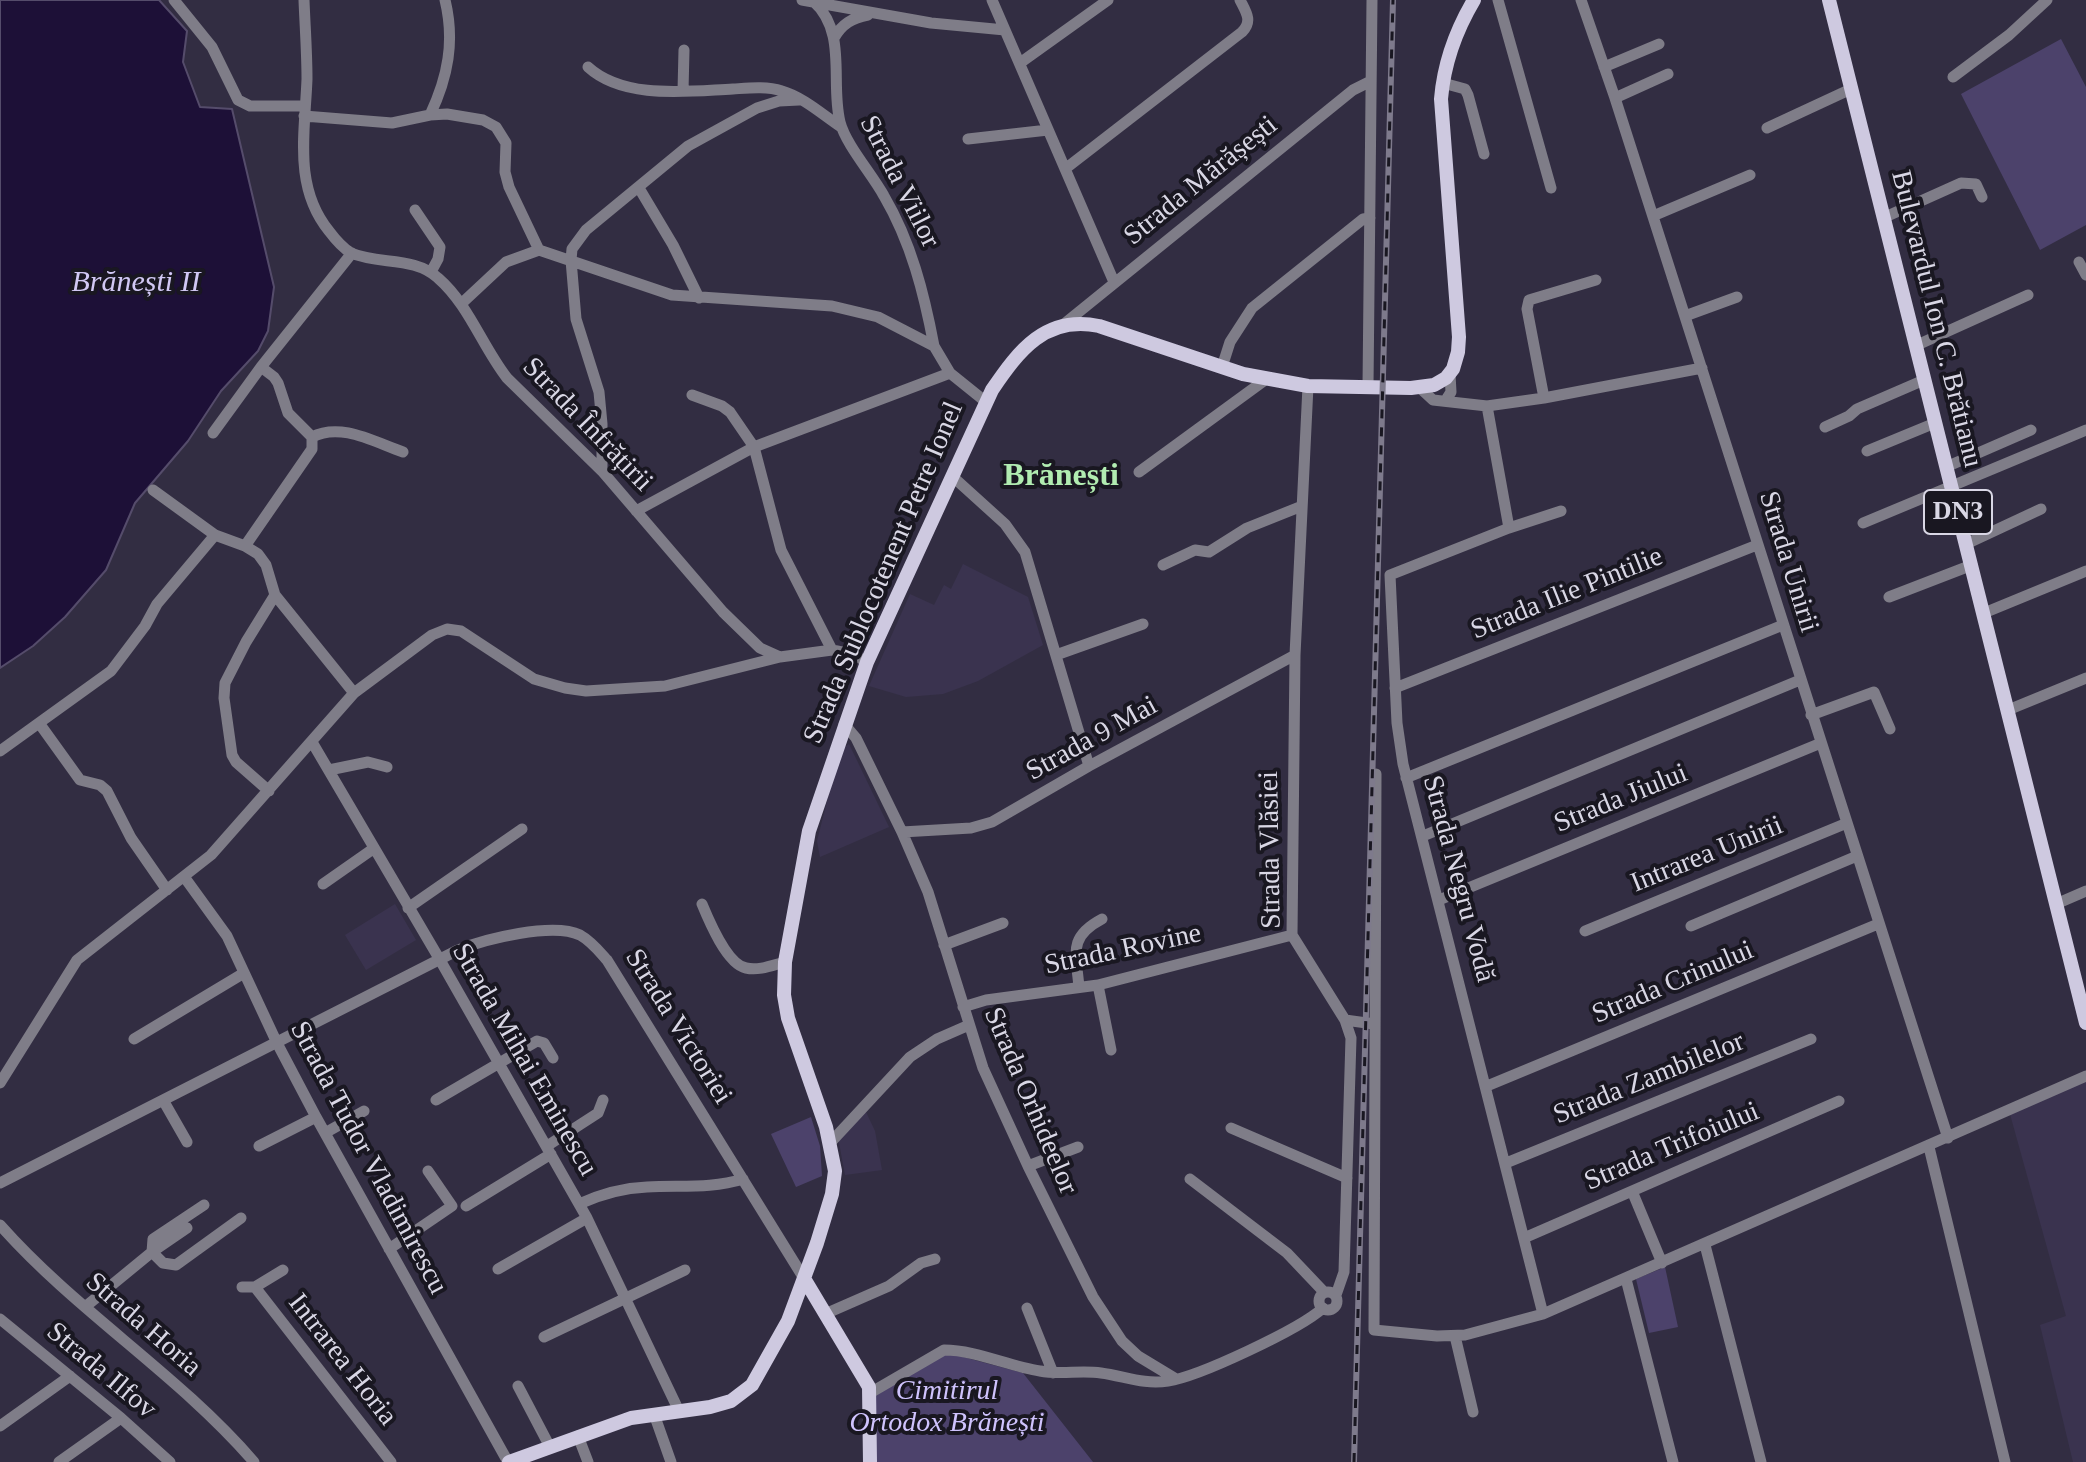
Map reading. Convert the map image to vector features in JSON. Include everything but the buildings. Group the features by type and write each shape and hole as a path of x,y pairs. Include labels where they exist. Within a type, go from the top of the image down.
{"main road":[{"path":"1064,324 1099,326 1265,380 1308,386 1420,388 1438,384 1450,374 1456,360 1459,337 1441,123 1443,83 1453,42 1474,0"},
{"name":"Bulevardul Ion C. Brătianu","path":"1829,0 2086,1023"},
{"name":"Strada Sublocotenent Petre Ionel","path":"508,1462 537,1457 550,1447 616,1422 722,1404 739,1397 752,1385 778,1343 805,1280 834,1182 831,1142 785,1008 785,962 809,831 867,662 986,402 1009,367 1030,344 1047,331 1064,324"},
{"name":"Strada Victoriei","path":"805,1280 870,1393 870,1462"}],"street":[{"path":"174,0 212,47 238,100 250,106 392,123 430,115 476,117 496,127 506,143 505,172 509,187 539,250"},
{"path":"304,0 307,74 304,161 311,201 325,226 352,253 412,264 431,272 440,247 415,210"},
{"path":"430,115 441,89 450,52 445,0"},
{"path":"992,0 1114,282"},
{"path":"1020,63 1108,0"},
{"path":"1065,169 1242,32 1249,22 1240,0"},
{"path":"1368,387 1372,0"},
{"path":"1498,0 1551,188"},
{"name":"Strada Unirii","path":"1581,0 1948,1138"},
{"path":"1953,77 2009,35 2047,0"},
{"path":"807,1 931,23 1005,30"},
{"path":"807,1 827,16 834,38"},
{"path":"834,38 849,21 877,14"},
{"name":"Strada Viilor","path":"834,38 836,95 841,127 884,195 909,248 926,304 934,346"},
{"path":"1604,67 1659,44"},
{"path":"683,91 684,50"},
{"path":"588,67 602,78 622,84 683,91 784,91 841,127"},
{"path":"1615,98 1668,74"},
{"name":"Strada Mărășești","path":"1064,324 1353,90 1371,81"},
{"path":"1443,83 1465,89 1484,154"},
{"path":"1767,128 1851,89"},
{"path":"602,471 599,392 576,319 572,249 586,230 688,146 757,108 779,101 799,100"},
{"path":"968,139 1048,130"},
{"path":"1653,216 1750,175"},
{"path":"1883,218 1961,183 1976,184 1982,197"},
{"path":"639,188 673,245 699,298"},
{"path":"1222,367 1230,342 1252,308 1363,219 1370,218"},
{"path":"461,304 506,262 539,250 649,289 699,298 848,309 878,317 934,346 950,373 986,402"},
{"path":"213,433 352,253"},
{"name":"Strada Înfrățirii","path":"431,272 461,304 490,356 507,378 602,471 723,612 760,648 780,657"},
{"path":"1544,398 1527,309 1529,300 1596,280"},
{"path":"1915,346 2028,295"},
{"path":"1685,316 1737,297"},
{"path":"245,546 312,449 312,437 288,413 274,377 261,367"},
{"path":"1420,388 1429,399 1487,406 1702,368"},
{"path":"636,511 754,447 950,373"},
{"path":"1446,400 1451,392 1450,374"},
{"path":"1139,472 1265,380"},
{"path":"1825,427 1857,409 1924,380"},
{"name":"Strada Vlăsiei","path":"1176,1379 1247,1350 1323,1308 1319,1300 1330,1294 1344,1272 1351,1038 1345,1020 1292,935 1295,655 1308,386"},
{"path":"692,395 730,412 754,447 781,550 832,650"},
{"path":"1487,406 1509,528"},
{"path":"1867,451 1935,423"},
{"path":"312,437 323,431 338,429 403,452"},
{"path":"1946,467 2031,430"},
{"path":"1863,523 2086,430"},
{"path":"952,476 1005,524 1019,541 1089,766"},
{"path":"153,490 215,535 258,554 266,565 275,595 354,693"},
{"path":"1163,565 1195,550 1209,552 1247,528 1302,506"},
{"path":"1966,544 2041,509"},
{"name":"Strada Negru Vodă","path":"1543,1314 1406,778 1395,688 1390,575 1561,511"},
{"path":"0,751 111,671 171,586 215,535"},
{"name":"Strada Ilie Pintilie","path":"1395,688 1757,545"},
{"path":"1889,597 1972,565"},
{"path":"1984,613 2086,571"},
{"path":"269,791 232,755 224,691 229,674 275,595"},
{"path":"1056,655 1143,624"},
{"path":"1406,778 1783,625"},
{"path":"0,1083 77,960 185,878 222,845 354,693 432,635 447,629 461,631 534,679 586,691 643,689 689,682 780,657 832,650 852,654 867,662"},
{"name":"Strada 9 Mai","path":"902,832 983,825 1295,655"},
{"path":"2008,710 2086,678"},
{"path":"1423,836 1800,680"},
{"path":"1811,715 1874,692 1890,729"},
{"path":"39,723 80,780 100,785 107,791 131,838 167,890"},
{"name":"Strada Orhideelor","path":"844,724 856,738 902,832 928,892 983,1068 1093,1297 1109,1324 1138,1356 1176,1379"},
{"name":"Strada Mihai Eminescu","path":"312,742 587,1218 679,1411"},
{"name":"Strada Jiului","path":"1439,900 1821,743"},
{"path":"329,770 368,762 387,767"},
{"path":"1376,774 1374,1330 1455,1336 1493,1329 1543,1314 2086,1076"},
{"name":"Intrarea Unirii","path":"1585,931 1847,823"},
{"path":"408,908 522,829"},
{"path":"323,884 373,849"},
{"path":"1691,926 1857,856"},
{"name":"Strada Tudor Vladimirescu","path":"185,878 227,936 316,1117 508,1462"},
{"path":"2056,904 2086,891"},
{"path":"702,904 735,962 749,968 785,962"},
{"path":"1079,987 1077,941 1085,929 1102,919"},
{"path":"944,945 1003,923"},
{"name":"Strada Crinului","path":"1487,1086 1878,924"},
{"name":"Strada Victoriei","path":"0,1183 476,944 528,933 570,931 593,944 607,960 805,1280"},
{"name":"Strada Rovine","path":"963,1007 986,1000 1098,985 1292,935"},
{"path":"134,1039 244,973"},
{"path":"1098,985 1111,1050"},
{"path":"1345,1020 1374,1024"},
{"path":"831,1142 910,1057 937,1039 969,1025"},
{"name":"Strada Zambilelor","path":"1506,1163 1811,1039"},
{"path":"436,1100 537,1041 544,1043 553,1058"},
{"path":"163,1100 187,1142"},
{"path":"466,1206 598,1113 603,1100"},
{"name":"Strada Trifoiului","path":"1524,1238 1839,1101"},
{"path":"325,1133 364,1111"},
{"path":"259,1146 316,1117"},
{"path":"1231,1128 1347,1178"},
{"path":"1028,1166 1078,1147"},
{"path":"1929,1147 2005,1462"},
{"path":"389,1249 452,1206 428,1171"},
{"path":"579,1204 627,1188 704,1187 743,1179"},
{"path":"1190,1179 1287,1253 1330,1294"},
{"path":"1632,1191 1662,1263"},
{"path":"204,1205 153,1239 152,1252 163,1263 176,1265 241,1218"},
{"path":"498,1269 587,1218"},
{"name":"Strada Horia","path":"0,1225 34,1262 172,1381 254,1462"},
{"path":"85,1307 152,1252 187,1228"},
{"path":"1705,1245 1761,1462"},
{"path":"825,1314 889,1286 921,1263 935,1259"},
{"path":"242,1287 255,1287 283,1270"},
{"path":"544,1337 685,1270"},
{"path":"1626,1279 1673,1462"},
{"name":"Intrarea Horia","path":"255,1287 391,1462"},
{"path":"1027,1308 1053,1373"},
{"name":"Strada Ilfov","path":"2,1323 121,1418 165,1461"},
{"path":"1455,1336 1473,1412"},
{"path":"870,1393 944,1350 1053,1373 1103,1373 1144,1382 1176,1379"},
{"path":"0,1426 70,1376"},
{"path":"518,1386 550,1447"},
{"path":"654,1414 671,1462"},
{"path":"59,1462 121,1418"},
{"path":"578,1436 588,1462"}],"shaded area":[{"path":"963,564 1028,597 1043,645 978,681 943,694 906,697 869,686 910,594 934,605 944,585 951,589"},
{"path":"849,744 889,827 820,857 817,841 840,750"},
{"path":"395,904 416,940 366,970 345,935"},
{"path":"2086,1081 2086,1462 2073,1462 2040,1325 2066,1316 2010,1114"},
{"path":"865,1110 875,1131 882,1170 845,1175 838,1137"}],"green space":[{"path":"2061,39 2086,87 2086,225 2040,250 1961,94"},
{"path":"811,1117 820,1146 822,1176 796,1187 771,1134"},
{"path":"1665,1267 1678,1327 1649,1333 1636,1279"},
{"name":"Cimitirul Ortodox Brănești","path":"952,1354 1023,1373 1093,1462 873,1462 873,1393 928,1357"}],"water":[{"name":"Brănești II","path":"0,0 159,0 187,31 183,62 200,107 232,109 274,287 268,331 258,351 221,391 188,441 135,503 106,570 65,617 33,646 0,668"}],"railway":[{"path":"1354,1462 1393,0"}],"district":[{"name":"Brănești","path":"1061,477"}]}
